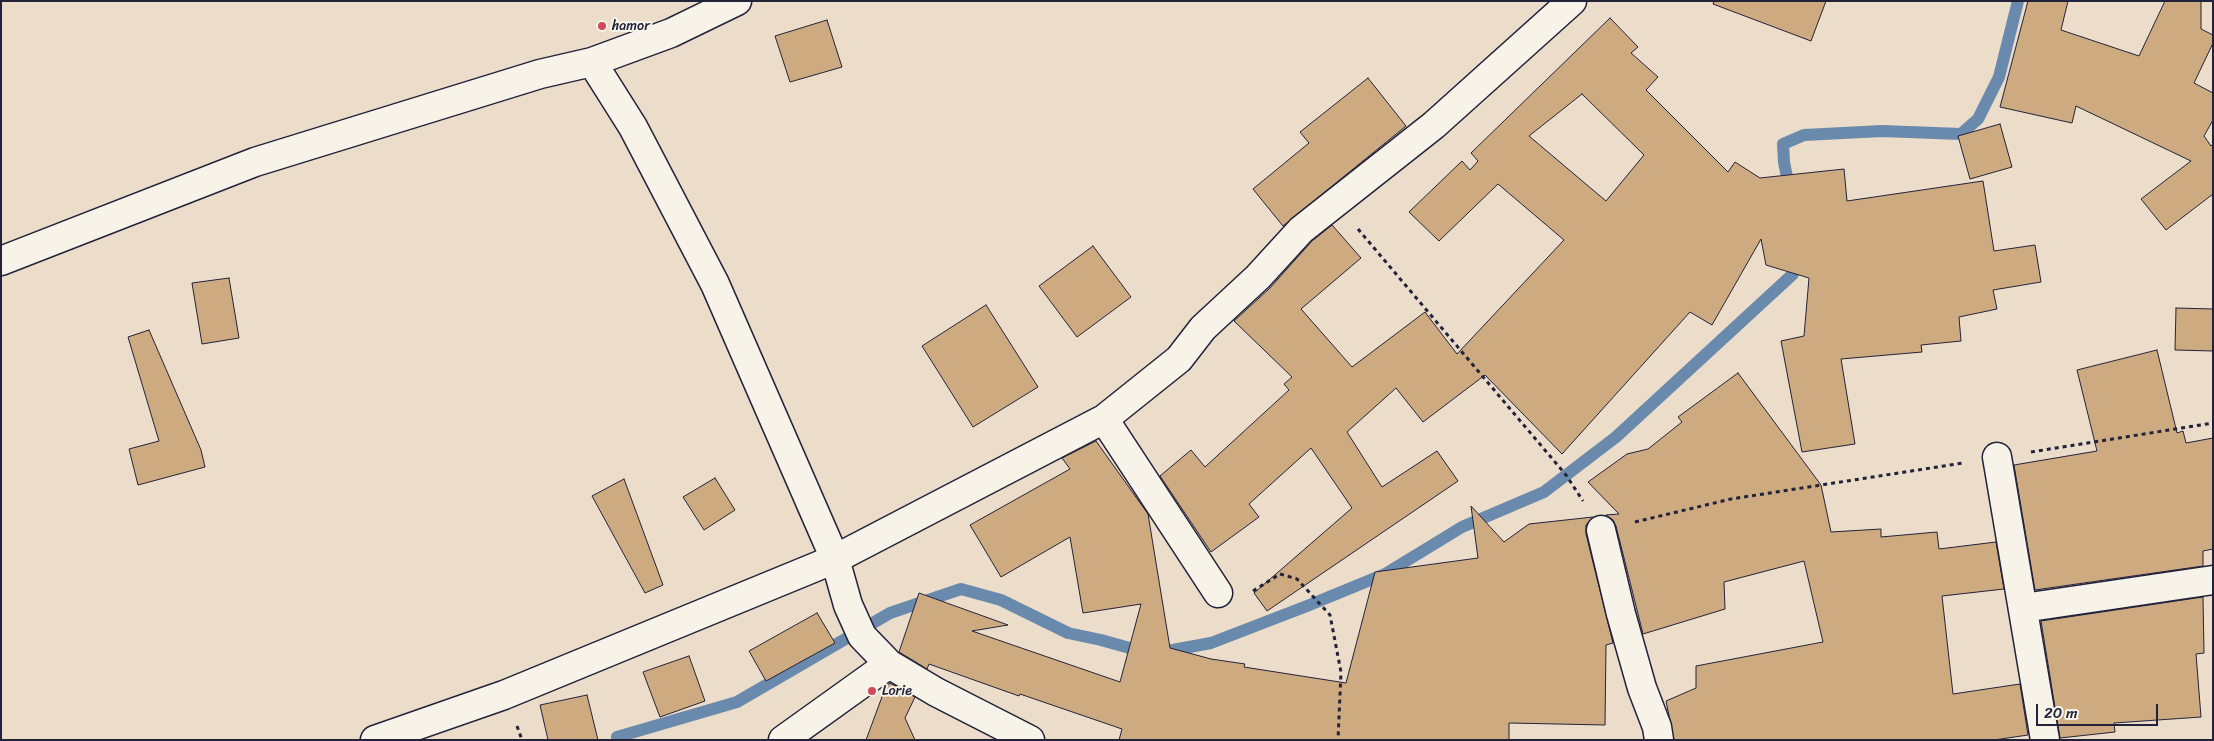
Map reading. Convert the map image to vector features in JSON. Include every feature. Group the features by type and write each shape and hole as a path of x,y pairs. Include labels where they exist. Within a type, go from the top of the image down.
{"street":[{"path":"1,261 255,162 540,74 592,62 671,33 737,1"},
{"path":"375,740 504,695 835,559 1104,419 1179,359 1203,328 1258,277 1301,230 1434,125 1572,1"},
{"path":"592,62 633,127 715,284 835,559 848,606 858,628 889,664 936,692 1030,740"},
{"path":"1104,419 1218,592"},
{"path":"1997,457 2045,740"},
{"path":"1601,530 1621,614 1642,688 1657,727 1659,740"},
{"path":"2023,608 2213,580"},
{"path":"784,740 889,664"}],"path":[{"path":"1335,202 1566,475 1601,530 1731,500 2213,423"},
{"path":"1218,592 1239,599 1280,574 1297,579 1330,615 1341,672 1338,740"}],"building":[{"path":"1714,1 1826,1 1811,41 1713,4"},
{"path":"2028,1 2068,1 2061,30 2139,56 2165,1 2201,1 2201,29 2213,35 2213,43 2194,83 2213,93 2213,120 2204,136 2211,146 2213,144 2213,194 2166,230 2141,199 2191,161 2076,106 2072,123 2000,107"},
{"path":"1610,18 1638,47 1631,53 1658,77 1646,90 1728,172 1735,162 1760,178 1844,169 1847,201 1983,181 1994,251 2035,245 2041,282 1993,290 1997,309 1959,317 1961,341 1921,345 1922,352 1841,359 1855,444 1802,452 1781,341 1804,336 1809,278 1766,265 1761,239 1712,325 1690,312 1562,454 1485,375 1423,422 1396,388 1347,432 1382,487 1437,451 1458,481 1267,611 1254,593 1352,508 1311,448 1249,504 1259,517 1211,552 1160,476 1191,450 1205,467 1289,390 1284,384 1292,377 1234,321 1270,288 1312,241 1332,225 1361,258 1301,309 1352,367 1425,312 1457,354 1564,240 1498,184 1439,241 1409,212 1462,161 1470,170 1478,161 1471,153","holes":["1582,94 1644,155 1606,201 1529,136"]},
{"path":"827,20 842,67 790,82 775,36"},
{"path":"1368,78 1406,126 1283,226 1253,189 1309,143 1300,132"},
{"path":"2000,124 2012,167 1970,179 1958,136"},
{"path":"1093,246 1131,297 1077,337 1039,286"},
{"path":"229,278 239,338 202,344 192,283"},
{"path":"986,305 1038,387 973,427 922,346"},
{"path":"2176,308 2213,309 2213,351 2175,350"},
{"path":"149,330 201,450 205,467 138,485 129,449 159,441 128,337"},
{"path":"2157,350 2177,433 2183,431 2186,443 2213,438 2213,549 2203,551 2203,566 2035,590 2014,465 2097,451 2077,370"},
{"path":"1738,373 1821,485 1831,532 1881,529 1881,537 1937,532 1939,549 1996,542 2004,589 1942,596 1953,694 2020,684 2028,735 1994,740 1674,740 1666,701 1696,688 1696,666 1823,642 1804,561 1724,582 1725,609 1643,634 1616,526 1613,520 1606,515 1619,514 1588,482 1627,454 1648,449 1682,422 1678,417"},
{"path":"1096,441 1148,514 1170,648 1211,659 1245,664 1244,667 1346,683 1375,572 1478,558 1471,506 1504,542 1529,524 1593,517 1586,525 1586,534 1613,643 1606,645 1605,725 1509,723 1509,740 1119,740 1122,729 1020,694 1019,696 929,664 927,669 899,652 919,593 1008,625 972,631 1120,682 1141,604 1083,613 1070,537 1001,577 970,525 1070,469 1062,458"},
{"path":"715,478 735,510 704,530 683,497"},
{"path":"624,479 663,585 645,593 592,496"},
{"path":"2203,597 2204,653 2196,654 2201,717 2114,723 2115,732 2060,738 2041,621"},
{"path":"817,613 835,643 766,681 749,651"},
{"path":"689,656 705,701 660,717 643,672"},
{"path":"890,683 915,697 905,718 915,740 866,740 886,686"},
{"path":"587,695 598,740 548,740 540,705"}],"waterway":[{"path":"1790,192 1784,162 1783,144 1804,135 1882,131 1961,134 1978,119 1999,77 2018,1"},
{"path":"617,737 737,702 890,613 961,589 1001,600 1068,633 1151,654 1211,643 1307,606 1385,574 1462,527 1544,492 1616,437 1793,274 1793,257"}],"place":[{"name":"hamor","path":"602,26"},
{"name":"Lorie","path":"872,691"}]}
